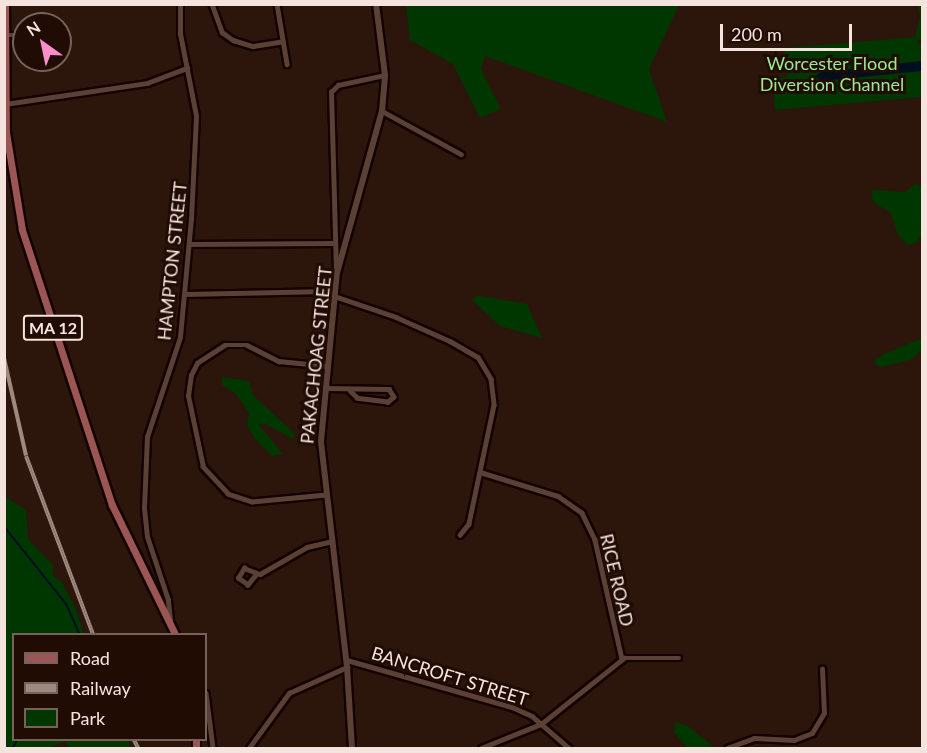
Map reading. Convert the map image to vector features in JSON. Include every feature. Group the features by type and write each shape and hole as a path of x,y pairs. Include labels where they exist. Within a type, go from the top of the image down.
{"main road":[{"name":"MA 12","path":"5,4 5,104 9,167 32,264 112,505 176,633"}],"street":[{"name":"HAMPTON STREET","path":"170,620 168,600 146,531 146,457 150,423 178,345 189,244 196,116 180,34 180,4"},
{"path":"212,4 222,33 233,40 253,46 283,41"},
{"path":"277,4 287,64"},
{"name":"PAKACHOAG STREET","path":"352,748 347,663 321,441 336,277 382,111 385,75 376,4"},
{"path":"5,104 140,84 187,68"},
{"path":"336,277 331,95 338,85 385,75"},
{"path":"382,111 461,154"},
{"path":"189,244 335,243"},
{"path":"185,294 329,291 334,296 396,317 461,346 482,361 491,379 494,400 469,524 460,535"},
{"path":"326,495 252,502 228,494 213,481 201,462 188,388 200,359 230,344 251,346 279,361 327,366"},
{"path":"325,388 350,391 357,398 388,402 394,397 389,389 353,387 350,391"},
{"name":"RICE ROAD","path":"480,472 558,496 582,513 595,540 622,659"},
{"path":"256,575 274,569 307,547 332,542"},
{"path":"481,748 542,724 622,659 679,658"},
{"path":"249,748 289,693 347,663"},
{"name":"BANCROFT STREET","path":"347,663 505,704 542,724 569,748"},
{"path":"727,748 754,738 794,740 812,733 824,713 822,669"},
{"path":"207,701 213,748"}],"green space":[{"path":"406,5 679,5 649,69 667,122 485,56 481,69 501,109 480,118 453,64 410,40"},
{"name":"Worcester Flood Diversion Channel","path":"918,5 922,5 922,41 917,39 918,45 922,44 922,97 775,110 772,78 787,77 784,48 915,37 920,16"},
{"path":"915,184 922,187 922,234 916,243 908,245 898,235 891,213 873,202 871,190 905,192"},
{"path":"475,295 527,304 542,338 500,326 473,301"},
{"path":"922,338 922,351 910,360 882,367 876,365 874,360 884,354"},
{"path":"222,377 249,381 253,395 291,430 295,436 293,439 265,424 258,424 283,454 272,456 256,440 247,426 249,413 236,394 222,385"},
{"path":"4,496 26,510 28,539 53,565 53,576 61,581 76,609 84,633 12,633 12,741 65,741 50,748 5,748"},
{"path":"675,722 688,726 715,748 688,748 674,733"},
{"path":"65,741 129,741 130,748 69,748"}],"water":[{"path":"922,61 922,71 821,81 815,76 821,72"}],"waterway":[{"path":"4,526 67,605 80,633"},
{"path":"13,748 16,741"}],"railway":[{"path":"4,358 26,456 93,633"},
{"path":"134,741 138,748"}]}
